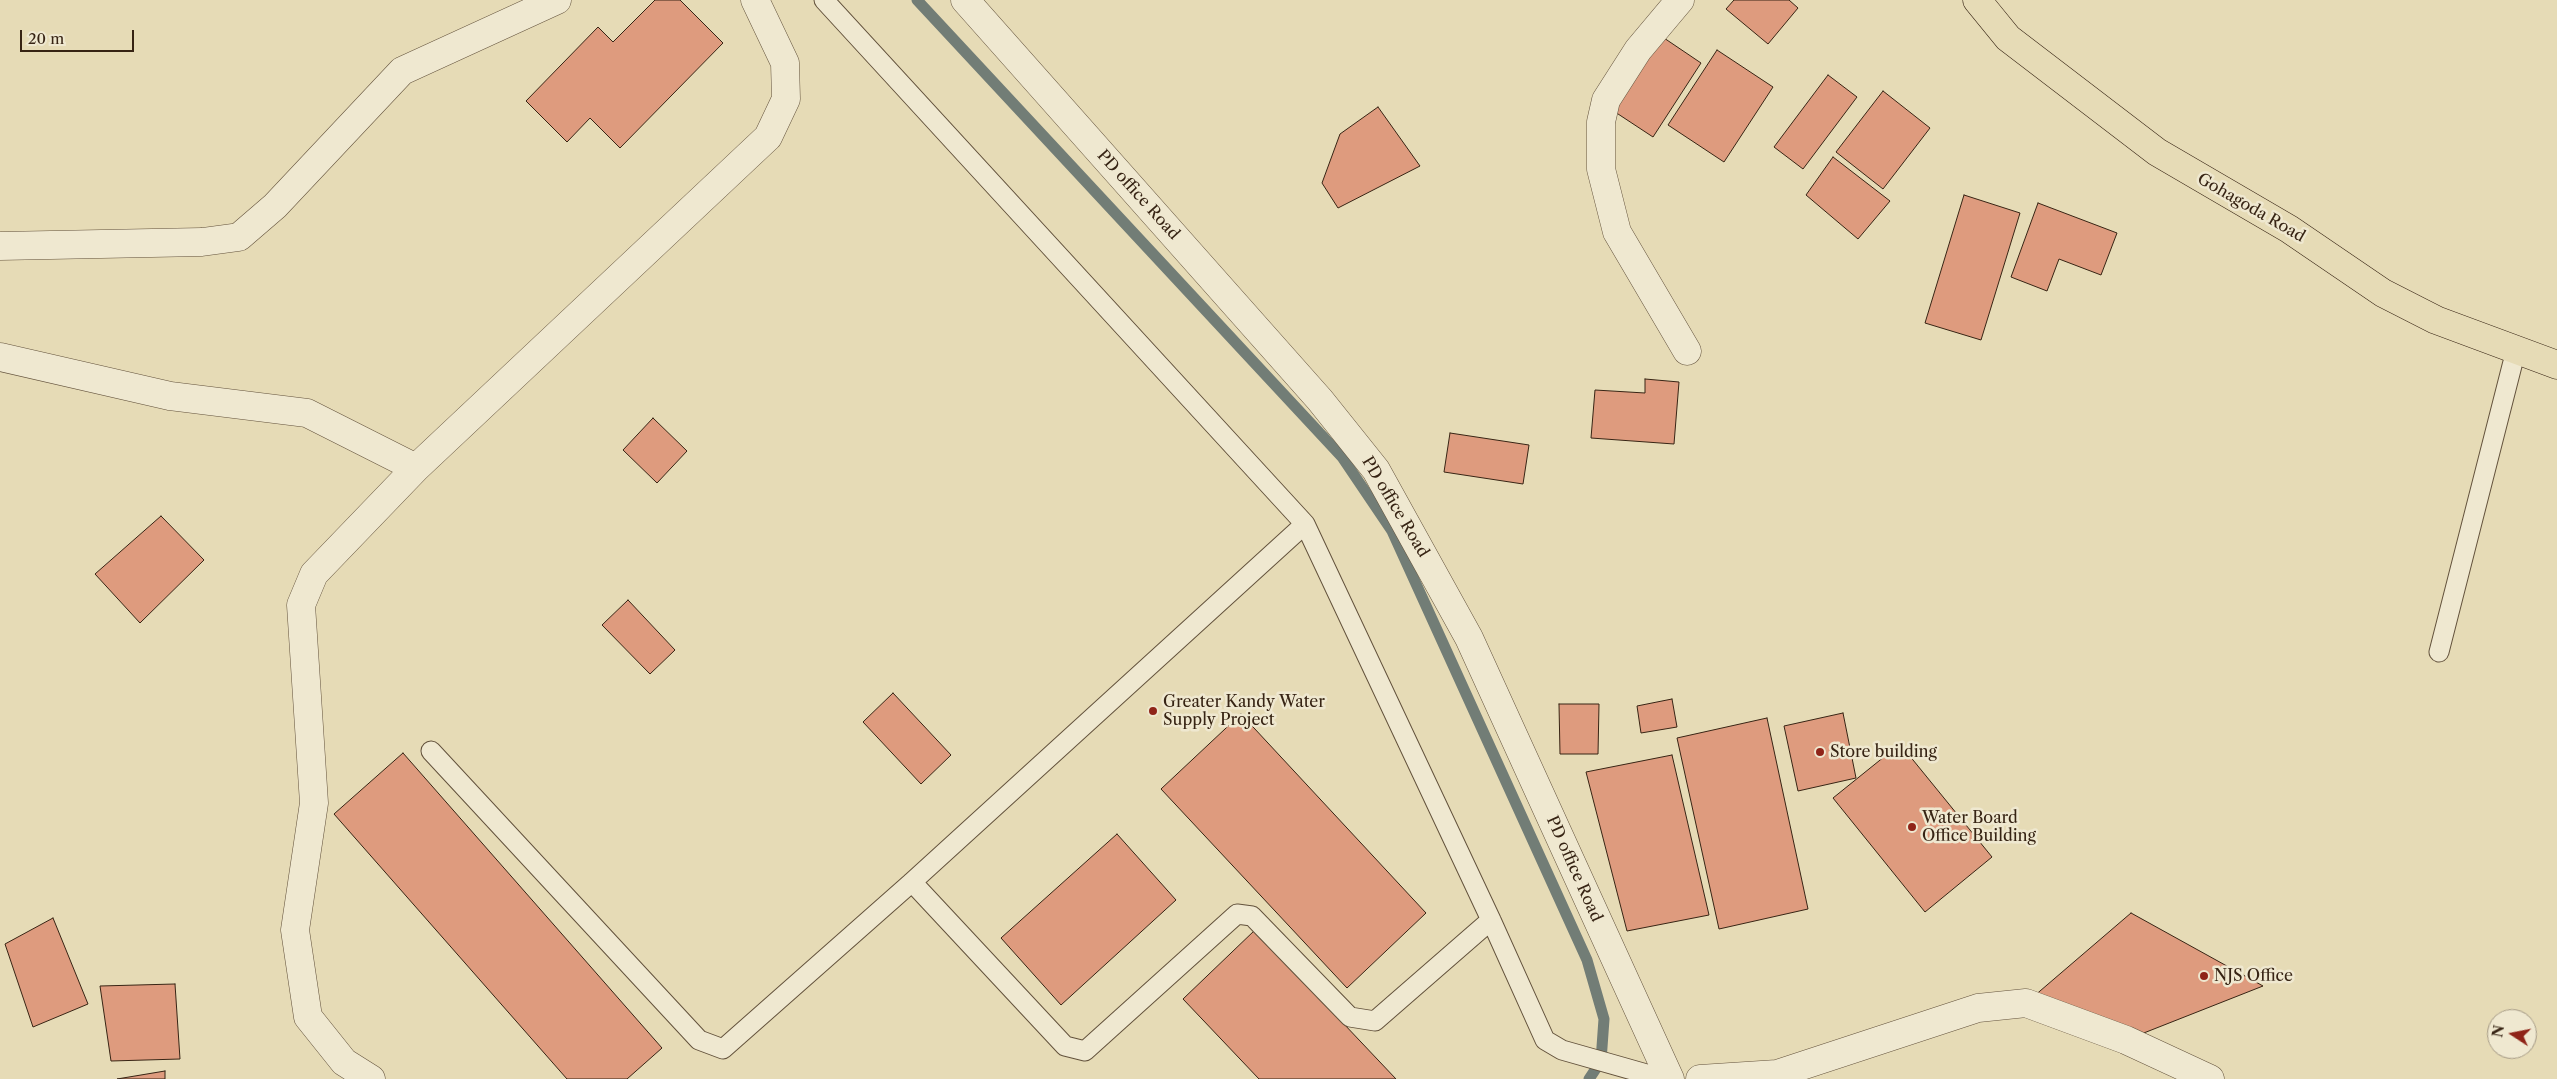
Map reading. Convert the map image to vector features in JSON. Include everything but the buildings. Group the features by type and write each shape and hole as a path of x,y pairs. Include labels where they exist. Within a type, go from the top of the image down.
{"main road":[{"name":"Gohagoda Road","path":"1978,0 2008,38 2157,152 2289,229 2383,294 2436,320 2557,365"}],"street":[{"path":"0,246 202,242 239,237 275,206 402,71 557,0"},
{"path":"371,1079 344,1062 308,1017 295,930 314,804 301,606 314,574 416,468 768,137 786,99 785,63 755,0"},
{"name":"PD office Road","path":"965,0 1314,393 1376,470 1469,638 1670,1079"},
{"path":"1680,0 1638,50 1606,100 1601,122 1601,169 1617,232 1687,351"},
{"path":"0,357 170,396 307,413 416,468"},
{"path":"1714,1078 1777,1074 1978,1008 2026,1003 2126,1040 2210,1079"}],"lane":[{"path":"824,0 1305,524 1491,920 1545,1040 1562,1050 1617,1064 1664,1079"},
{"path":"2439,652 2516,350"},
{"path":"431,751 699,1040 723,1049 912,882 1305,524"},
{"path":"912,882 1065,1046 1085,1051 1236,914 1252,916 1350,1017 1375,1021 1491,920"}],"waterway":[{"path":"917,0 1342,457 1392,531 1587,960 1604,1019 1601,1061 1589,1079"}],"place":[{"name":"Greater Kandy Water Supply Project","path":"1153,711"},
{"name":"Store building","path":"1820,752"},
{"name":"Water Board Office Building","path":"1912,827"},
{"name":"NJS Office","path":"2204,976"}]}
